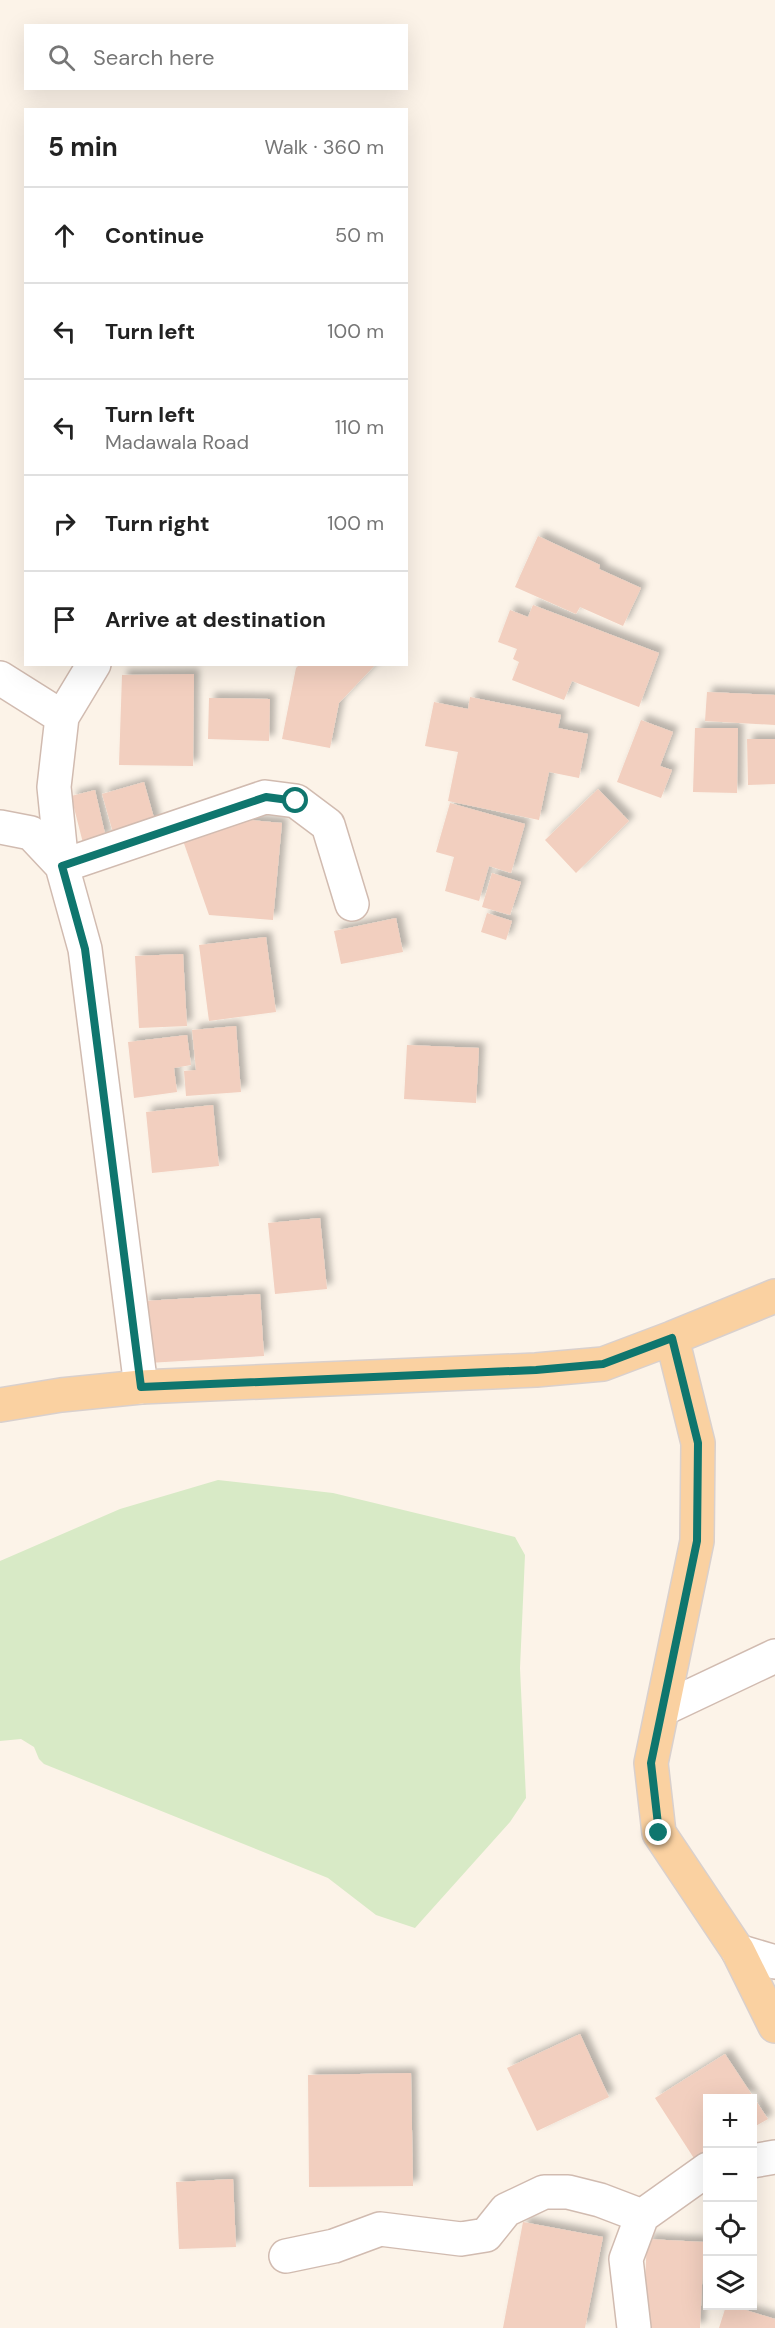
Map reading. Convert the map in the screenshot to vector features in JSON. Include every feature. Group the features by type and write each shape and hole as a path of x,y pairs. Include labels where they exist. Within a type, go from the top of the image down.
{"main road":[{"path":"0,1405 61,1395 141,1387 603,1364 775,1296"},
{"path":"672,1338 698,1443 697,1541 651,1763 659,1833 738,1951 775,2026"}],"street":[{"path":"93,666 62,717 54,787 62,866 85,949 141,1387"},
{"path":"0,678 62,717"},
{"path":"62,866 266,797 296,801 328,825 352,904"},
{"path":"0,827 31,833 62,866"},
{"path":"663,1709 775,1656"},
{"path":"738,1951 775,1962"},
{"path":"757,2160 775,2157"},
{"path":"634,2328 626,2259 642,2216 703,2173"},
{"path":"286,2256 334,2246 380,2229 461,2239 486,2235 506,2210 544,2192 568,2192 600,2200 642,2216"}],"green space":[{"path":"218,1480 333,1493 515,1537 525,1555 520,1668 526,1798 510,1822 415,1928 376,1915 328,1878 44,1764 34,1747 21,1739 0,1741 0,1561 120,1509"}],"building":[{"path":"538,536 600,565 599,569 641,588 623,626 580,607 576,614 515,587"},
{"path":"533,605 659,653 639,707 572,681 564,700 512,680 519,662 513,659 517,649 498,642 510,610 528,617"},
{"path":"298,666 374,666 339,703 330,748 282,739"},
{"path":"194,674 193,766 119,765 122,675"},
{"path":"707,692 775,695 775,725 705,721"},
{"path":"470,697 561,715 558,728 588,734 579,778 549,772 539,820 448,801 458,752 425,746 434,702 468,709"},
{"path":"209,698 270,699 269,741 208,739"},
{"path":"641,720 673,732 660,766 672,770 661,798 617,782"},
{"path":"695,728 738,728 737,793 693,792"},
{"path":"747,739 775,739 775,784 748,785"},
{"path":"144,782 156,825 114,836 102,794"},
{"path":"598,789 629,821 576,873 545,840"},
{"path":"95,790 106,838 83,843 71,796"},
{"path":"450,803 525,824 511,873 489,866 479,901 445,891 454,857 436,852"},
{"path":"247,809 250,820 282,823 273,920 209,915 180,832"},
{"path":"492,873 521,882 510,915 482,907"},
{"path":"487,913 512,921 506,940 481,932"},
{"path":"396,918 403,952 341,964 334,931"},
{"path":"266,937 276,1012 209,1021 199,945"},
{"path":"183,954 187,1026 139,1028 135,956"},
{"path":"236,1026 241,1092 186,1096 184,1071 196,1070 192,1030"},
{"path":"187,1035 191,1065 174,1068 177,1092 134,1098 128,1042"},
{"path":"407,1045 479,1048 476,1103 404,1099"},
{"path":"213,1105 219,1166 152,1173 146,1112"},
{"path":"320,1218 327,1289 275,1294 268,1223"},
{"path":"260,1294 264,1356 148,1363 144,1301"},
{"path":"580,2034 609,2097 537,2131 507,2068"},
{"path":"725,2054 751,2094 703,2094 703,2160 697,2163 655,2098"},
{"path":"411,2073 413,2186 309,2187 308,2075"},
{"path":"757,2102 768,2119 757,2125"},
{"path":"233,2179 236,2247 179,2249 176,2182"},
{"path":"523,2222 603,2237 585,2328 503,2328"},
{"path":"647,2239 703,2242 700,2328 643,2328"},
{"path":"725,2310 746,2310 775,2319 775,2328 719,2328"}],"route":[{"path":"296,801 266,797 62,866 85,949 141,1387 536,1370 603,1364 672,1338 698,1443 697,1541 651,1763 659,1833"}]}
